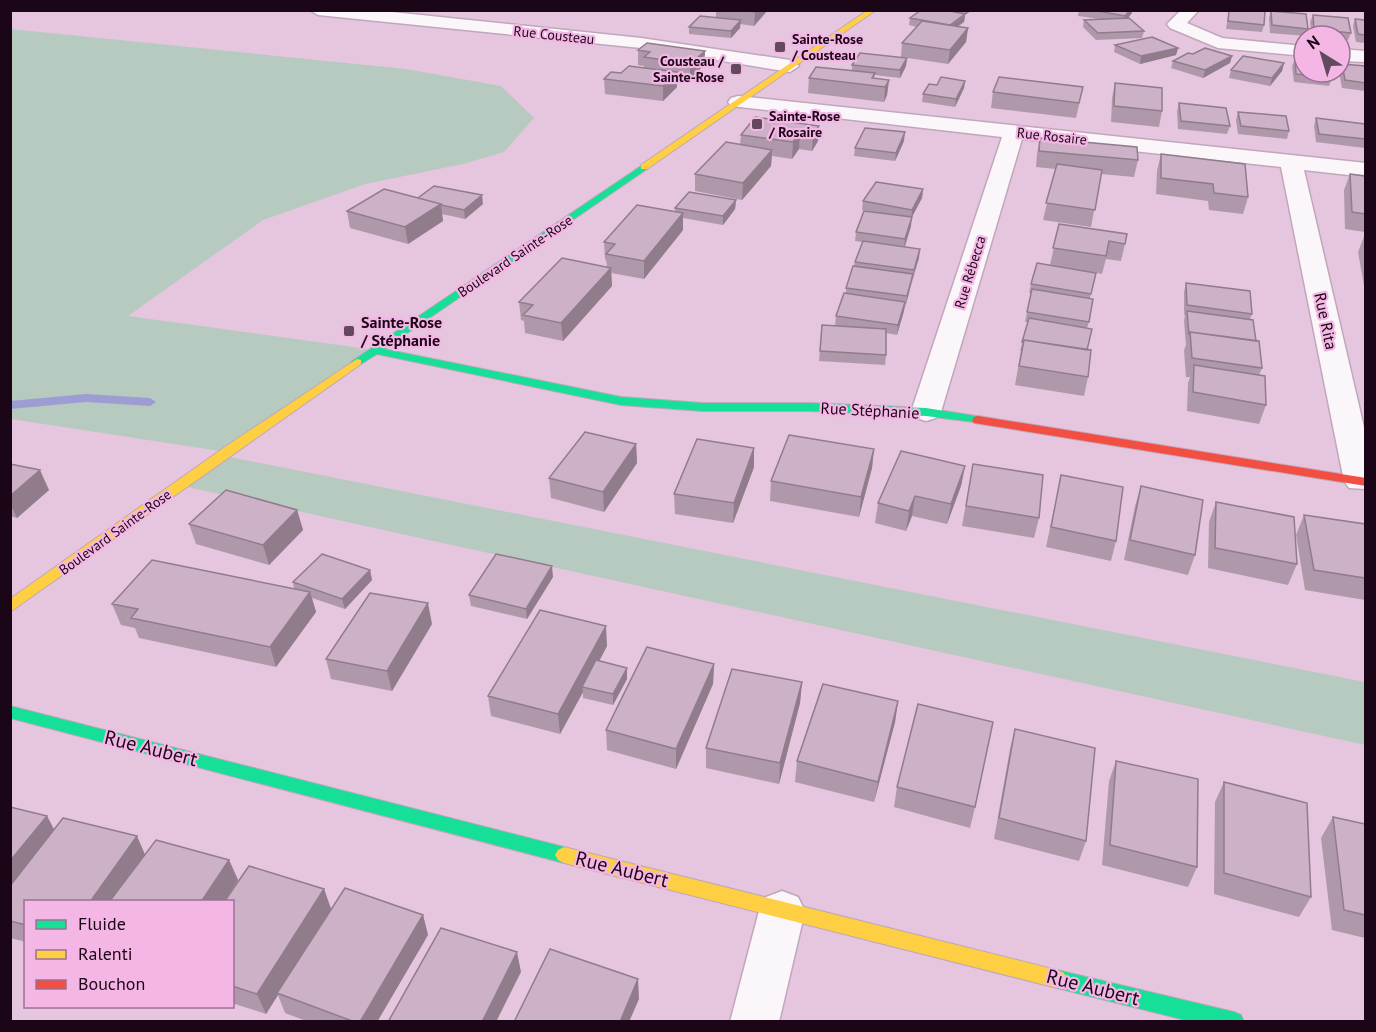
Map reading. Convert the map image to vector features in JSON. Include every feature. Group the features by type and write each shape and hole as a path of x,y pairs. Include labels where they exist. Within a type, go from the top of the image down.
{"street":[{"name":"Rue Cousteau","path":"318,10 641,44 790,66"},
{"name":"Boulevard Sainte-Rose","path":"10,608 226,452 873,10"},
{"path":"1191,10 1176,24 1218,43 1292,50"},
{"name":"Rue Rosaire","path":"738,102 1365,170"},
{"name":"Rue Rébecca","path":"926,412 1014,132"},
{"name":"Rue Rita","path":"1291,162 1363,481"},
{"name":"Rue Stéphanie","path":"375,351 621,401 702,407 810,407 926,412 1363,481"},
{"name":"Rue Aubert","path":"10,712 782,910 1234,1022"},
{"path":"754,1022 782,910"}],"green space":[{"path":"10,29 406,69 501,86 534,118 504,152 463,164 365,184 263,220 128,316 375,350 226,452 11,419"},
{"path":"225,456 1365,682 1365,745 183,486"}],"building":[{"path":"921,10 945,10 965,14 950,25 910,18"},
{"path":"1092,10 1130,10 1125,16"},
{"path":"1229,10 1265,11 1264,25 1228,21"},
{"path":"1271,11 1306,14 1307,24 1292,24 1292,27 1272,25"},
{"path":"1313,15 1348,18 1349,24 1314,24"},
{"path":"700,16 741,20 731,31 689,27"},
{"path":"1129,18 1144,31 1098,33 1084,20"},
{"path":"1355,19 1365,20 1365,35 1358,34"},
{"path":"922,21 968,28 950,50 902,43"},
{"path":"1152,37 1178,48 1141,56 1115,45"},
{"path":"647,43 705,51 690,64 644,57 650,52 638,50"},
{"path":"1205,48 1232,56 1205,70 1173,61 1188,53 1193,54"},
{"path":"860,53 907,58 900,70 852,65"},
{"path":"1243,56 1284,63 1272,78 1231,70"},
{"path":"1352,65 1365,66 1365,83 1352,81"},
{"path":"629,66 677,72 663,86 604,79 611,72 621,73"},
{"path":"816,67 875,73 872,78 889,80 885,87 809,78"},
{"path":"941,77 965,81 956,99 923,94 929,84 937,85"},
{"path":"999,77 1083,87 1079,103 993,92"},
{"path":"1115,83 1162,88 1162,111 1114,106"},
{"path":"1179,103 1226,108 1230,126 1181,121"},
{"path":"1238,112 1286,116 1289,131 1241,126"},
{"path":"755,117 819,126 813,135 800,133 793,142 741,135"},
{"path":"1316,118 1365,124 1365,139 1319,134"},
{"path":"865,128 905,132 896,153 855,148"},
{"path":"1040,138 1137,147 1138,160 1039,151"},
{"path":"726,142 772,150 743,183 695,174"},
{"path":"1161,154 1245,164 1248,197 1214,193 1213,184 1161,178"},
{"path":"1057,164 1102,170 1095,210 1046,203"},
{"path":"1350,174 1365,176 1365,214 1352,212"},
{"path":"876,182 923,189 912,210 863,201"},
{"path":"434,186 482,195 464,210 418,198"},
{"path":"384,189 441,204 405,227 347,211"},
{"path":"689,192 736,200 723,216 675,208"},
{"path":"637,205 683,213 644,261 606,254 615,244 604,242"},
{"path":"864,211 912,217 905,239 856,232"},
{"path":"1059,224 1127,234 1125,244 1109,241 1106,256 1053,248"},
{"path":"863,241 920,249 914,270 855,262"},
{"path":"562,258 611,268 561,323 523,315 533,305 519,302"},
{"path":"1037,263 1096,273 1091,294 1031,284"},
{"path":"853,266 913,274 907,296 846,288"},
{"path":"1186,283 1250,291 1252,314 1187,305"},
{"path":"1032,289 1093,299 1089,322 1027,312"},
{"path":"844,293 905,302 898,325 836,316"},
{"path":"1187,311 1253,320 1256,341 1190,332 1189,335"},
{"path":"1029,318 1092,329 1087,350 1024,340 1022,342"},
{"path":"822,325 886,329 886,355 820,351"},
{"path":"1190,332 1259,341 1262,368 1192,358"},
{"path":"1024,340 1091,350 1088,377 1019,366"},
{"path":"1194,365 1265,376 1266,405 1193,392"},
{"path":"585,432 636,444 603,492 549,478"},
{"path":"789,435 874,449 861,497 771,481"},
{"path":"697,439 754,448 734,503 674,494"},
{"path":"901,451 965,466 951,504 915,496 909,511 878,503"},
{"path":"10,464 40,470 10,496"},
{"path":"973,464 1043,475 1039,518 966,506"},
{"path":"1061,475 1123,487 1116,541 1051,527"},
{"path":"1141,486 1203,500 1195,555 1130,540"},
{"path":"226,490 297,510 263,545 189,524"},
{"path":"1216,502 1294,517 1297,564 1215,548"},
{"path":"1304,515 1365,524 1365,578 1314,570"},
{"path":"322,554 370,570 342,599 293,582"},
{"path":"496,554 552,566 526,609 469,595"},
{"path":"152,560 310,592 270,647 131,618 138,609 112,604"},
{"path":"370,593 428,603 387,671 326,659"},
{"path":"540,610 606,626 558,714 488,696"},
{"path":"647,647 714,664 676,749 606,730"},
{"path":"596,660 627,668 613,694 582,687"},
{"path":"732,669 802,682 780,763 706,748"},
{"path":"823,684 898,701 878,782 797,761"},
{"path":"918,704 993,722 975,807 897,787"},
{"path":"1015,729 1095,748 1086,841 999,818"},
{"path":"1116,761 1198,779 1197,867 1110,845"},
{"path":"1224,782 1307,803 1311,897 1224,873"},
{"path":"10,807 47,816 10,861"},
{"path":"1333,817 1365,824 1365,915 1344,910"},
{"path":"63,818 137,836 91,900 24,900 24,924 10,921 10,886"},
{"path":"156,840 229,860 202,900 111,900"},
{"path":"249,866 324,889 257,994 234,987 234,900 225,900"},
{"path":"345,888 423,915 360,1022 277,993"},
{"path":"441,928 517,952 482,1022 388,1022"},
{"path":"550,949 638,979 620,1022 514,1022"}],"waterway":[{"path":"10,405 86,398 150,402"}],"traffic: fast":[{"path":"357,362 644,167"},
{"path":"375,350 621,401 702,407 810,407 926,412 978,420"},
{"path":"10,712 564,855"},
{"path":"1057,979 1234,1022"}],"traffic: slow":[{"path":"644,167 873,10"},
{"path":"10,607 226,452 357,362"},
{"path":"564,855 1057,979"}],"traffic: jam":[{"path":"978,420 1366,482"}],"place":[{"name":"Sainte-Rose / Cousteau","path":"780,47"},
{"name":"Cousteau / Sainte-Rose","path":"736,69"},
{"name":"Sainte-Rose / Rosaire","path":"757,124"},
{"name":"Sainte-Rose / Stéphanie","path":"349,331"}]}
